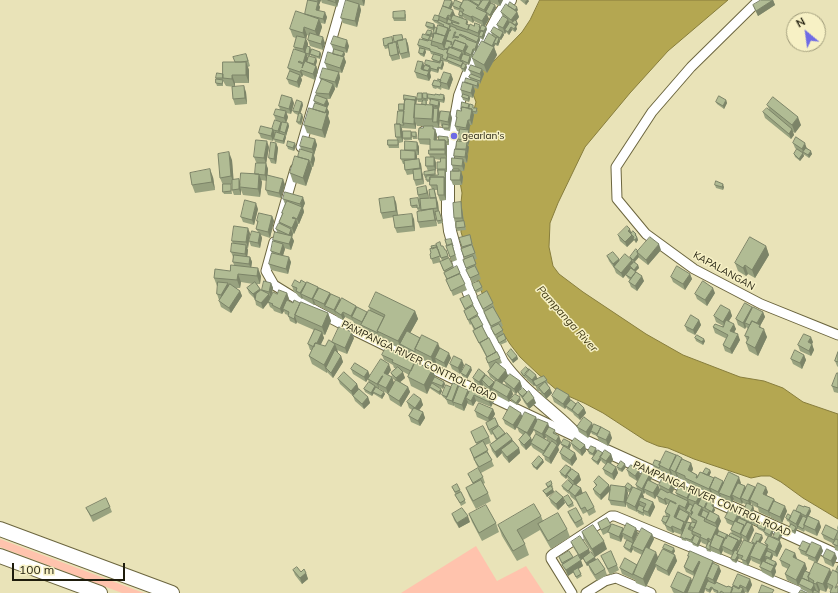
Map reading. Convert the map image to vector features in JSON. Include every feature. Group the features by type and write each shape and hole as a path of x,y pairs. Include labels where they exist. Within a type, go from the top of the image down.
{"highway":[{"path":"0,529 172,593"},
{"path":"0,556 100,593"}],"main road":[{"path":"510,0 498,18 468,75 460,96 448,154 448,214 450,231 456,255 473,303 502,362 534,397 564,422 582,440"},
{"name":"PAMPANGA RIVER CONTROL ROAD","path":"582,440 838,556"}],"street":[{"name":"PAMPANGA RIVER CONTROL ROAD","path":"343,0 266,271 274,285 313,309 582,440"},
{"name":"KAPALANGAN","path":"759,0 691,67 652,112 616,167 617,199 646,234 694,269 762,304 838,335"},
{"path":"420,130 452,133"},
{"path":"572,593 551,559 551,556 611,516 615,516 788,590 803,593"},
{"path":"586,593 605,581 616,578 651,593"}],"shaded area":[{"path":"0,539 144,593 122,593 0,547"},
{"path":"476,546 497,581 526,566 544,593 401,593"}],"water":[{"name":"Pampanga River","path":"540,0 728,0 668,51 630,93 585,147 550,223 549,247 553,266 559,274 583,292 646,334 683,355 740,377 764,381 783,388 803,402 838,414 838,519 770,476 751,478 694,459 668,448 658,446 646,441 603,413 559,392 520,357 493,318 479,286 461,232 462,193 458,171 476,102 472,91 481,72 490,65 522,32"}],"building":[{"path":"308,0 318,2 316,10 325,12 323,19 305,14"},
{"path":"346,0 359,4 355,21 341,18"},
{"path":"445,0 452,1 449,8 443,6"},
{"path":"455,0 462,3 460,9 453,6"},
{"path":"464,0 468,0 478,6 476,8 487,13 482,21 462,13 464,10 460,7"},
{"path":"470,0 481,0 479,5"},
{"path":"483,0 490,0 484,10 478,7"},
{"path":"761,0 773,0 756,11 753,5"},
{"path":"510,2 517,7 515,10 508,6"},
{"path":"491,3 495,5 490,15 486,12"},
{"path":"506,4 517,12 511,20 501,12"},
{"path":"443,6 453,10 450,16 448,15 446,19 439,16"},
{"path":"296,11 319,19 315,31 304,27 303,33 290,29"},
{"path":"405,11 405,18 393,18 393,12"},
{"path":"460,11 463,14 462,16 459,15"},
{"path":"435,15 439,16 438,21 433,20"},
{"path":"453,15 467,20 466,24 469,25 468,30 452,24 453,22 459,24 451,20"},
{"path":"503,16 508,19 503,28 497,25"},
{"path":"448,19 452,21 451,24 447,23"},
{"path":"439,20 450,25 449,29 438,22"},
{"path":"515,20 517,22 515,25 512,23"},
{"path":"427,22 434,24 433,28 426,26"},
{"path":"510,22 516,26 514,29 511,27 508,32 505,30"},
{"path":"475,23 480,25 478,33 468,29 470,24 474,26"},
{"path":"438,25 448,28 445,36 436,33"},
{"path":"482,25 486,27 484,31 480,30"},
{"path":"451,26 479,37 477,42 460,34 459,35 477,43 471,55 465,52 468,46 466,46 466,44 455,40 452,47 453,48 444,48 446,41 451,42 451,45 452,42 446,40 449,31 451,30 449,30"},
{"path":"435,27 437,28 436,34 434,33 433,38 432,37"},
{"path":"494,27 503,32 500,38 491,32"},
{"path":"428,30 432,31 430,35 426,34"},
{"path":"481,31 484,32 482,37 479,36"},
{"path":"310,33 323,37 321,44 308,40"},
{"path":"434,33 445,36 442,44 432,41"},
{"path":"489,33 496,38 492,46 484,42"},
{"path":"423,34 430,36 428,40 422,38"},
{"path":"402,35 403,40 394,42 393,36"},
{"path":"297,36 306,38 303,49 294,47"},
{"path":"334,36 347,40 345,48 331,44"},
{"path":"392,37 393,43 384,46 383,39"},
{"path":"497,37 499,38 497,44 494,43"},
{"path":"406,39 408,52 400,54 397,41"},
{"path":"420,39 432,41 431,45 448,50 446,60 442,58 443,55 418,45"},
{"path":"455,40 466,44 463,51 452,47"},
{"path":"482,41 494,47 484,65 472,58"},
{"path":"396,42 398,54 390,56 388,44"},
{"path":"307,46 310,47 309,54 305,53"},
{"path":"449,47 462,52 459,58 447,53"},
{"path":"420,48 425,49 423,54 419,53"},
{"path":"294,49 306,53 303,63 298,62 303,64 302,68 305,61 316,66 313,74 288,68"},
{"path":"312,49 320,52 319,57 310,54"},
{"path":"334,49 344,52 342,56 333,54"},
{"path":"328,52 344,57 340,68 325,63"},
{"path":"246,54 248,61 235,62 233,57"},
{"path":"434,54 441,56 440,62 432,59"},
{"path":"463,54 470,56 468,63 461,60"},
{"path":"309,56 316,58 314,64 307,62"},
{"path":"448,57 463,62 461,66 447,60"},
{"path":"426,60 440,63 440,60 443,61 441,68 438,67 437,70 430,68 430,66 425,64"},
{"path":"418,61 423,62 421,69 429,71 427,76 415,72"},
{"path":"223,62 246,62 246,75 232,75 232,79 223,78"},
{"path":"463,63 466,65 464,69 461,68"},
{"path":"425,65 430,67 428,71 423,70"},
{"path":"471,65 482,69 480,74 469,70"},
{"path":"323,68 339,72 335,82 320,78"},
{"path":"290,71 300,75 297,82 287,79"},
{"path":"444,72 451,74 447,84 440,82"},
{"path":"217,73 223,74 223,78 216,78"},
{"path":"471,74 481,78 480,81 469,77"},
{"path":"466,78 478,82 477,86 465,82"},
{"path":"216,79 223,80 222,84 216,83"},
{"path":"322,79 333,84 329,94 316,93"},
{"path":"438,79 441,80 440,87 432,85 434,80 438,81"},
{"path":"463,82 473,85 471,93 461,90"},
{"path":"244,86 245,98 233,99 232,87"},
{"path":"418,93 422,93 422,99 417,99"},
{"path":"423,93 427,93 427,99 423,98"},
{"path":"428,94 444,95 443,100 428,98"},
{"path":"463,94 469,96 468,99 462,97"},
{"path":"282,95 292,98 289,109 279,106"},
{"path":"316,95 327,99 324,105 314,101"},
{"path":"404,95 416,97 415,101 405,99 405,101"},
{"path":"719,96 726,100 723,106 716,102"},
{"path":"773,97 798,117 792,125 767,105"},
{"path":"405,99 415,100 414,124 403,123"},
{"path":"431,99 439,101 438,106 430,104"},
{"path":"297,100 302,102 299,112 293,111"},
{"path":"423,100 426,100 426,105 422,104"},
{"path":"462,102 469,104 468,108 462,107 461,109"},
{"path":"315,103 327,107 325,113 313,109"},
{"path":"399,104 404,104 404,110 399,110"},
{"path":"415,104 433,105 432,119 414,118"},
{"path":"470,104 473,105 473,108 477,108 476,112 469,109"},
{"path":"462,107 472,109 470,120 468,120 466,128 455,126 457,110 461,111"},
{"path":"309,108 327,113 322,130 304,125"},
{"path":"434,108 438,108 437,122 433,122"},
{"path":"767,108 792,129 789,134 763,112"},
{"path":"276,109 286,111 284,118 274,115"},
{"path":"398,111 404,111 404,125 397,124"},
{"path":"441,111 450,112 448,122 439,120"},
{"path":"299,113 302,114 300,122 297,122"},
{"path":"275,120 281,122 278,131 272,129"},
{"path":"282,122 288,123 285,133 280,131"},
{"path":"395,124 400,124 401,137 396,137"},
{"path":"443,124 449,125 449,128 443,128"},
{"path":"261,126 273,129 271,136 259,133"},
{"path":"424,126 433,126 433,129 435,129 434,140 445,140 445,149 430,149 430,139 418,139 419,128 423,128"},
{"path":"460,129 469,130 466,141 458,139"},
{"path":"403,131 411,131 411,138 403,138"},
{"path":"276,132 285,135 283,141 274,139"},
{"path":"412,132 416,132 416,137 412,136"},
{"path":"303,136 315,139 312,149 300,146"},
{"path":"439,136 448,137 448,142 445,140 439,140"},
{"path":"796,137 805,143 802,149 793,143"},
{"path":"256,140 267,141 264,158 254,157"},
{"path":"388,140 398,140 398,145 388,145"},
{"path":"288,141 295,143 293,148 287,146"},
{"path":"405,141 417,142 417,150 405,150"},
{"path":"457,141 467,142 466,149 456,149"},
{"path":"271,142 276,143 274,159 269,158"},
{"path":"806,148 811,151 808,155 803,152"},
{"path":"300,149 313,153 311,162 298,157"},
{"path":"455,149 466,150 465,157 454,156"},
{"path":"797,149 803,153 799,159 794,154"},
{"path":"401,150 415,151 415,159 401,159"},
{"path":"429,150 445,150 445,154 429,154"},
{"path":"229,152 231,176 220,178 218,154"},
{"path":"295,156 309,160 303,178 290,173"},
{"path":"426,157 434,157 434,166 426,166"},
{"path":"441,158 446,158 446,169 437,169 437,162 440,162"},
{"path":"452,158 463,159 462,166 452,165"},
{"path":"419,159 420,168 405,170 404,161"},
{"path":"256,163 266,163 265,175 255,174"},
{"path":"210,169 212,182 192,185 190,173"},
{"path":"421,169 422,179 414,180 413,170"},
{"path":"453,169 459,169 459,171 453,171"},
{"path":"435,170 435,174 424,175 424,172"},
{"path":"438,170 445,170 445,179 444,177 430,177 430,180 426,180 426,176 438,175"},
{"path":"451,171 461,171 460,180 451,180"},
{"path":"241,173 259,174 258,189 240,187"},
{"path":"267,175 283,179 279,193 266,190"},
{"path":"430,177 444,177 444,195 438,195 437,185 430,185"},
{"path":"239,179 239,189 232,190 232,180"},
{"path":"716,181 723,184 722,187 715,185"},
{"path":"223,184 231,184 231,191 223,192"},
{"path":"426,186 427,193 418,195 417,188"},
{"path":"434,189 436,198 430,198 429,190"},
{"path":"285,192 303,197 300,204 283,199"},
{"path":"394,197 396,211 381,213 379,199"},
{"path":"418,198 420,208 417,208 417,205 411,206 410,199"},
{"path":"436,198 437,208 421,210 420,199"},
{"path":"245,200 256,203 252,220 241,217"},
{"path":"287,201 302,207 297,219 292,218 296,219 292,228 279,222"},
{"path":"461,202 462,218 454,218 453,203"},
{"path":"433,209 435,220 418,222 417,212"},
{"path":"439,211 442,220 437,221 435,212"},
{"path":"259,213 272,216 268,232 256,229"},
{"path":"412,214 413,226 395,228 393,216"},
{"path":"464,221 465,227 456,228 456,222"},
{"path":"279,223 291,229 289,235 276,229"},
{"path":"234,226 248,228 246,242 232,241"},
{"path":"627,226 630,229 628,231 632,235 625,242 618,235"},
{"path":"252,231 260,233 258,243 249,241"},
{"path":"633,231 637,237 635,240 631,234"},
{"path":"275,232 292,236 289,244 273,240"},
{"path":"470,235 472,244 462,247 459,238"},
{"path":"650,237 659,244 646,260 637,252"},
{"path":"750,237 766,246 752,270 745,265 743,268 735,263"},
{"path":"451,239 453,246 452,244 447,246 445,240"},
{"path":"273,241 283,244 280,254 271,251"},
{"path":"440,242 441,246 443,246 446,250 448,256 441,258 436,244"},
{"path":"232,243 246,245 245,254 231,252"},
{"path":"452,244 455,255 450,257 446,246"},
{"path":"436,245 437,247 432,249 431,246"},
{"path":"472,245 475,253 464,257 461,249"},
{"path":"437,247 440,256 431,259 430,249"},
{"path":"636,249 638,254 633,260 630,257"},
{"path":"613,252 619,259 613,264 607,256"},
{"path":"272,253 289,257 286,269 269,264"},
{"path":"625,254 632,260 621,273 614,267"},
{"path":"234,255 250,257 249,264 233,262"},
{"path":"473,256 476,264 466,268 463,260"},
{"path":"449,258 453,266 444,271 440,262"},
{"path":"634,262 638,265 634,270 630,266"},
{"path":"231,265 258,268 257,276 238,274 237,280 214,278 215,269 230,271"},
{"path":"457,266 460,273 447,279 444,273"},
{"path":"475,266 479,274 470,278 466,270"},
{"path":"677,266 690,274 683,284 671,277"},
{"path":"631,268 636,272 631,278 626,275"},
{"path":"636,272 642,276 635,286 629,282"},
{"path":"460,274 465,284 451,291 446,280"},
{"path":"295,280 300,283 301,280 306,283 300,293 296,291 297,288 292,286"},
{"path":"264,281 271,283 269,292 262,290"},
{"path":"479,281 482,287 475,291 472,284"},
{"path":"703,281 713,288 705,300 695,294"},
{"path":"218,282 228,283 221,295 217,294"},
{"path":"255,282 260,289 253,294 247,288"},
{"path":"307,282 318,287 312,299 301,294"},
{"path":"230,284 240,291 229,308 219,301"},
{"path":"319,288 330,293 324,304 313,299"},
{"path":"261,290 269,294 261,303 255,300 256,294"},
{"path":"279,290 287,293 280,309 268,302 273,292 277,294"},
{"path":"487,291 493,303 483,309 477,297"},
{"path":"376,292 415,311 398,341 377,331 385,315 369,307"},
{"path":"331,294 340,298 334,310 325,306"},
{"path":"469,295 473,304 465,309 460,299"},
{"path":"342,298 356,306 351,316 343,312 341,315 335,311"},
{"path":"287,300 293,303 294,300 300,303 294,319 288,316 289,312 283,309"},
{"path":"301,302 328,313 322,327 295,315"},
{"path":"745,303 752,307 743,323 736,319"},
{"path":"721,305 730,310 723,322 714,316"},
{"path":"473,306 478,314 468,320 464,311"},
{"path":"357,307 367,312 362,322 352,317"},
{"path":"493,307 501,321 491,326 484,312"},
{"path":"753,307 763,312 757,323 752,321 750,325 745,323"},
{"path":"369,310 384,317 377,331 378,333 361,325"},
{"path":"691,315 699,320 693,330 685,326"},
{"path":"478,316 483,325 475,329 470,320"},
{"path":"726,320 734,324 730,331 738,334 730,349 723,345 728,335 713,327 715,324 723,327"},
{"path":"752,321 764,329 755,348 746,343 749,337 745,336"},
{"path":"499,324 503,330 495,335 491,328"},
{"path":"482,326 488,338 479,343 473,331"},
{"path":"339,327 352,332 345,348 332,342"},
{"path":"315,329 322,332 314,347 308,344"},
{"path":"407,331 420,338 415,352 400,344"},
{"path":"504,334 506,339 499,343 497,338"},
{"path":"804,334 811,337 808,342 812,344 809,351 798,345"},
{"path":"422,335 438,343 431,357 415,349"},
{"path":"697,335 704,339 702,342 695,338"},
{"path":"489,338 496,352 487,357 480,343"},
{"path":"329,340 335,344 324,365 309,356 315,343 325,346"},
{"path":"386,347 417,361 416,363 415,362 411,371 392,362 393,360 382,355"},
{"path":"440,348 449,353 444,363 435,358"},
{"path":"511,349 517,356 512,360 507,354"},
{"path":"335,350 341,356 331,373 326,368"},
{"path":"795,350 804,355 800,363 791,359"},
{"path":"497,352 500,358 488,363 486,358"},
{"path":"838,352 838,362 835,361"},
{"path":"454,356 462,360 458,368 450,364"},
{"path":"381,359 389,364 384,373 392,377 386,388 378,384 383,376 377,384 368,379"},
{"path":"415,362 432,368 424,385 408,377"},
{"path":"496,362 506,370 498,380 488,372"},
{"path":"355,363 368,371 364,377 351,369"},
{"path":"466,364 471,367 466,376 461,373"},
{"path":"398,367 403,372 396,378 391,373"},
{"path":"526,367 529,370 524,376 521,372"},
{"path":"479,369 485,374 479,382 473,378"},
{"path":"529,369 536,375 532,380 525,374"},
{"path":"344,372 357,384 351,391 338,379"},
{"path":"838,373 838,388 832,386"},
{"path":"510,374 520,381 514,389 504,381"},
{"path":"486,375 494,382 489,387 482,380"},
{"path":"544,376 547,380 536,386 533,381"},
{"path":"435,377 444,382 442,386 432,382"},
{"path":"396,380 408,387 399,401 388,394"},
{"path":"496,380 511,389 507,397 492,388"},
{"path":"369,382 375,386 371,393 364,389"},
{"path":"545,382 550,388 544,394 539,388"},
{"path":"432,383 441,389 439,392 430,387"},
{"path":"453,383 458,385 452,401 446,399"},
{"path":"446,385 451,387 447,397 442,395"},
{"path":"459,386 468,390 462,405 453,402"},
{"path":"376,387 384,392 381,396 373,392"},
{"path":"472,387 492,396 489,402 474,395 471,401 466,398"},
{"path":"523,388 527,392 523,397 518,392"},
{"path":"557,388 569,395 563,404 552,396"},
{"path":"359,389 368,397 362,404 353,396"},
{"path":"529,391 534,398 527,404 522,397"},
{"path":"414,394 421,399 415,408 407,402"},
{"path":"515,394 520,397 516,403 511,399"},
{"path":"571,400 576,404 572,410 566,406"},
{"path":"578,402 584,408 578,415 572,410"},
{"path":"479,403 493,409 488,418 475,411"},
{"path":"510,406 521,413 513,425 503,419"},
{"path":"414,408 423,412 418,421 409,416"},
{"path":"525,412 536,417 527,433 517,427"},
{"path":"584,417 592,423 586,432 577,427"},
{"path":"495,418 498,425 489,430 486,423"},
{"path":"538,419 548,423 542,434 533,429"},
{"path":"594,424 601,427 597,434 591,431"},
{"path":"483,426 489,437 476,443 471,432"},
{"path":"499,426 505,433 497,439 492,431"},
{"path":"549,427 555,430 553,433 559,436 556,441 545,434"},
{"path":"601,427 610,432 606,440 597,436"},
{"path":"526,432 531,438 524,445 519,440"},
{"path":"507,433 512,439 495,452 490,445"},
{"path":"536,434 550,442 544,451 531,443"},
{"path":"575,438 585,445 580,450 571,443"},
{"path":"564,439 570,442 568,447 561,444"},
{"path":"483,441 488,450 474,458 470,449"},
{"path":"513,441 519,448 507,457 501,450"},
{"path":"552,441 557,445 549,458 543,455"},
{"path":"564,446 575,453 570,460 560,453"},
{"path":"591,446 596,448 593,454 588,451"},
{"path":"598,450 603,453 597,462 592,459"},
{"path":"605,450 611,454 606,461 600,457"},
{"path":"666,451 676,455 669,470 659,465"},
{"path":"487,452 492,460 479,467 474,459"},
{"path":"677,455 682,458 675,472 670,469"},
{"path":"539,456 543,460 536,468 532,464"},
{"path":"682,459 691,463 688,470 697,475 696,478 700,472 714,478 709,489 685,478 685,476 676,472"},
{"path":"655,460 661,462 659,468 653,465"},
{"path":"621,461 625,464 621,469 617,467"},
{"path":"608,462 616,467 612,474 603,469"},
{"path":"566,465 571,468 565,476 560,472"},
{"path":"631,465 639,470 635,476 627,470"},
{"path":"478,468 483,477 473,483 468,474"},
{"path":"706,468 710,470 707,475 703,473"},
{"path":"572,469 579,474 573,481 567,475"},
{"path":"644,469 651,472 642,489 636,485"},
{"path":"729,472 739,477 730,497 719,493"},
{"path":"599,476 609,485 600,495 593,489 597,485 594,482"},
{"path":"663,477 673,482 669,490 659,485"},
{"path":"715,477 723,481 718,492 710,488"},
{"path":"481,480 488,493 473,501 466,488"},
{"path":"568,480 573,485 568,491 562,486"},
{"path":"648,480 658,485 653,493 644,489"},
{"path":"551,481 552,484 548,487 546,484"},
{"path":"628,483 632,486 630,490 625,487"},
{"path":"738,483 745,486 740,499 732,495"},
{"path":"758,483 766,487 763,494 774,499 768,511 757,506 758,504 750,500"},
{"path":"457,484 460,490 455,492 452,487"},
{"path":"574,484 581,488 575,496 569,491"},
{"path":"680,484 691,489 687,498 676,493"},
{"path":"748,484 755,487 748,501 741,498"},
{"path":"611,485 626,487 624,502 609,500"},
{"path":"551,486 553,489 546,494 543,491"},
{"path":"633,487 642,491 635,507 626,502"},
{"path":"661,489 688,501 685,508 679,505 674,517 684,522 681,530 665,525 670,515 665,512 670,501 676,503 665,498 664,500 657,496"},
{"path":"692,489 701,493 696,502 688,499"},
{"path":"556,491 563,497 556,504 549,498"},
{"path":"461,492 465,500 460,503 455,495"},
{"path":"586,492 594,507 587,511 585,507 581,509 575,497"},
{"path":"568,495 573,503 568,506 563,498"},
{"path":"703,495 713,502 712,506 714,507 712,512 705,508 707,503 704,508 698,505"},
{"path":"641,497 653,502 648,512 643,510 646,504 639,501"},
{"path":"106,498 110,507 91,516 86,508"},
{"path":"774,501 785,506 780,517 769,512"},
{"path":"695,503 702,507 698,515 705,518 704,521 717,527 711,540 700,537 701,535 692,531 697,521 690,517"},
{"path":"747,503 753,506 751,511 745,508"},
{"path":"534,504 541,516 517,530 525,544 513,551 498,525"},
{"path":"690,504 693,506 691,511 692,514 686,511"},
{"path":"486,505 496,523 479,533 469,514"},
{"path":"639,505 644,507 643,513 637,510"},
{"path":"799,505 810,508 806,516 796,511"},
{"path":"462,508 468,516 457,523 452,514"},
{"path":"576,508 582,519 575,523 568,512"},
{"path":"730,508 739,512 734,522 725,518"},
{"path":"680,509 689,514 685,522 676,518"},
{"path":"703,510 709,513 706,519 701,516"},
{"path":"794,510 801,513 796,524 789,520"},
{"path":"710,511 719,516 715,523 706,519"},
{"path":"558,513 567,529 548,541 538,524"},
{"path":"744,514 766,525 764,530 757,527 758,524 752,521 751,523 741,518"},
{"path":"788,514 791,516 789,520 786,518"},
{"path":"664,516 669,517 666,523 662,521"},
{"path":"803,516 807,518 803,529 798,526"},
{"path":"808,516 819,521 815,530 804,525"},
{"path":"607,518 611,525 601,530 598,523"},
{"path":"739,518 748,522 745,526 737,522"},
{"path":"735,521 744,525 740,534 731,530"},
{"path":"687,522 691,523 688,529 692,531 692,534 694,535 691,540 681,537"},
{"path":"692,522 696,523 694,528 690,526"},
{"path":"747,522 752,524 746,537 741,534"},
{"path":"627,523 636,528 632,538 622,533"},
{"path":"612,524 623,528 619,537 608,532"},
{"path":"791,524 796,527 794,531 789,529"},
{"path":"593,525 604,541 592,549 582,532"},
{"path":"767,525 773,528 770,535 764,532"},
{"path":"826,525 838,531 834,540 822,534"},
{"path":"642,528 652,534 643,551 632,546"},
{"path":"777,528 782,531 778,539 773,537"},
{"path":"719,531 728,535 726,539 717,535"},
{"path":"731,533 741,538 739,542 738,540 729,536"},
{"path":"756,533 762,535 756,544 752,542"},
{"path":"715,534 724,538 719,550 710,546"},
{"path":"695,535 700,538 697,545 692,542"},
{"path":"727,535 738,540 732,551 722,546"},
{"path":"580,536 589,549 579,555 571,542"},
{"path":"769,536 780,541 775,552 767,548 768,545 765,543"},
{"path":"836,539 838,540 838,546 833,544"},
{"path":"627,540 633,543 630,550 624,547"},
{"path":"744,540 754,544 746,561 741,559 743,556 737,554"},
{"path":"709,541 711,543 710,550 706,548"},
{"path":"757,541 767,546 760,560 750,556"},
{"path":"803,541 810,544 806,552 799,549"},
{"path":"812,542 821,546 815,558 806,554"},
{"path":"665,544 674,548 672,552 663,548"},
{"path":"646,547 656,552 643,579 633,574"},
{"path":"663,549 675,555 667,571 655,564"},
{"path":"786,549 795,553 793,557 805,563 796,580 785,574 790,565 780,560"},
{"path":"827,549 835,553 831,561 823,557"},
{"path":"735,550 738,551 738,555 735,560 731,559"},
{"path":"569,551 573,557 562,563 559,557"},
{"path":"611,551 617,565 608,569 601,556"},
{"path":"690,551 713,561 699,593 687,593 700,562 699,561 693,572 684,567"},
{"path":"767,551 772,553 770,558 765,556"},
{"path":"591,552 595,557 586,563 583,558"},
{"path":"578,555 581,560 566,570 562,565"},
{"path":"625,558 637,565 633,575 620,568"},
{"path":"767,558 776,562 774,566 765,562"},
{"path":"598,559 605,569 595,575 588,564"},
{"path":"763,561 774,566 771,572 760,567"},
{"path":"815,562 830,569 823,584 817,582 816,584 813,583 814,581 808,577"},
{"path":"713,563 719,566 713,580 707,577"},
{"path":"297,567 301,572 304,569 306,573 300,578 293,570"},
{"path":"578,568 581,574 576,577 573,571"},
{"path":"833,570 838,573 838,582 835,588 838,586 838,593 831,593 830,592 833,586 827,583"},
{"path":"805,571 810,573 808,577 809,581 802,578"},
{"path":"678,572 691,578 684,593 671,587"},
{"path":"738,574 750,579 746,588 740,585 739,588 733,585"},
{"path":"802,578 813,583 814,585 811,590 799,584"},
{"path":"708,581 733,588 731,593 724,593 721,591 720,593 717,593 718,591 711,587 709,590 705,588"},
{"path":"762,585 774,590 772,593 759,593"},
{"path":"733,586 739,589 740,587 743,588 741,593 731,593"},
{"path":"801,590 807,593 799,593"},
{"path":"814,590 819,592 819,593 813,593"}],"place":[{"name":"gearlan's","path":"454,136"}]}
